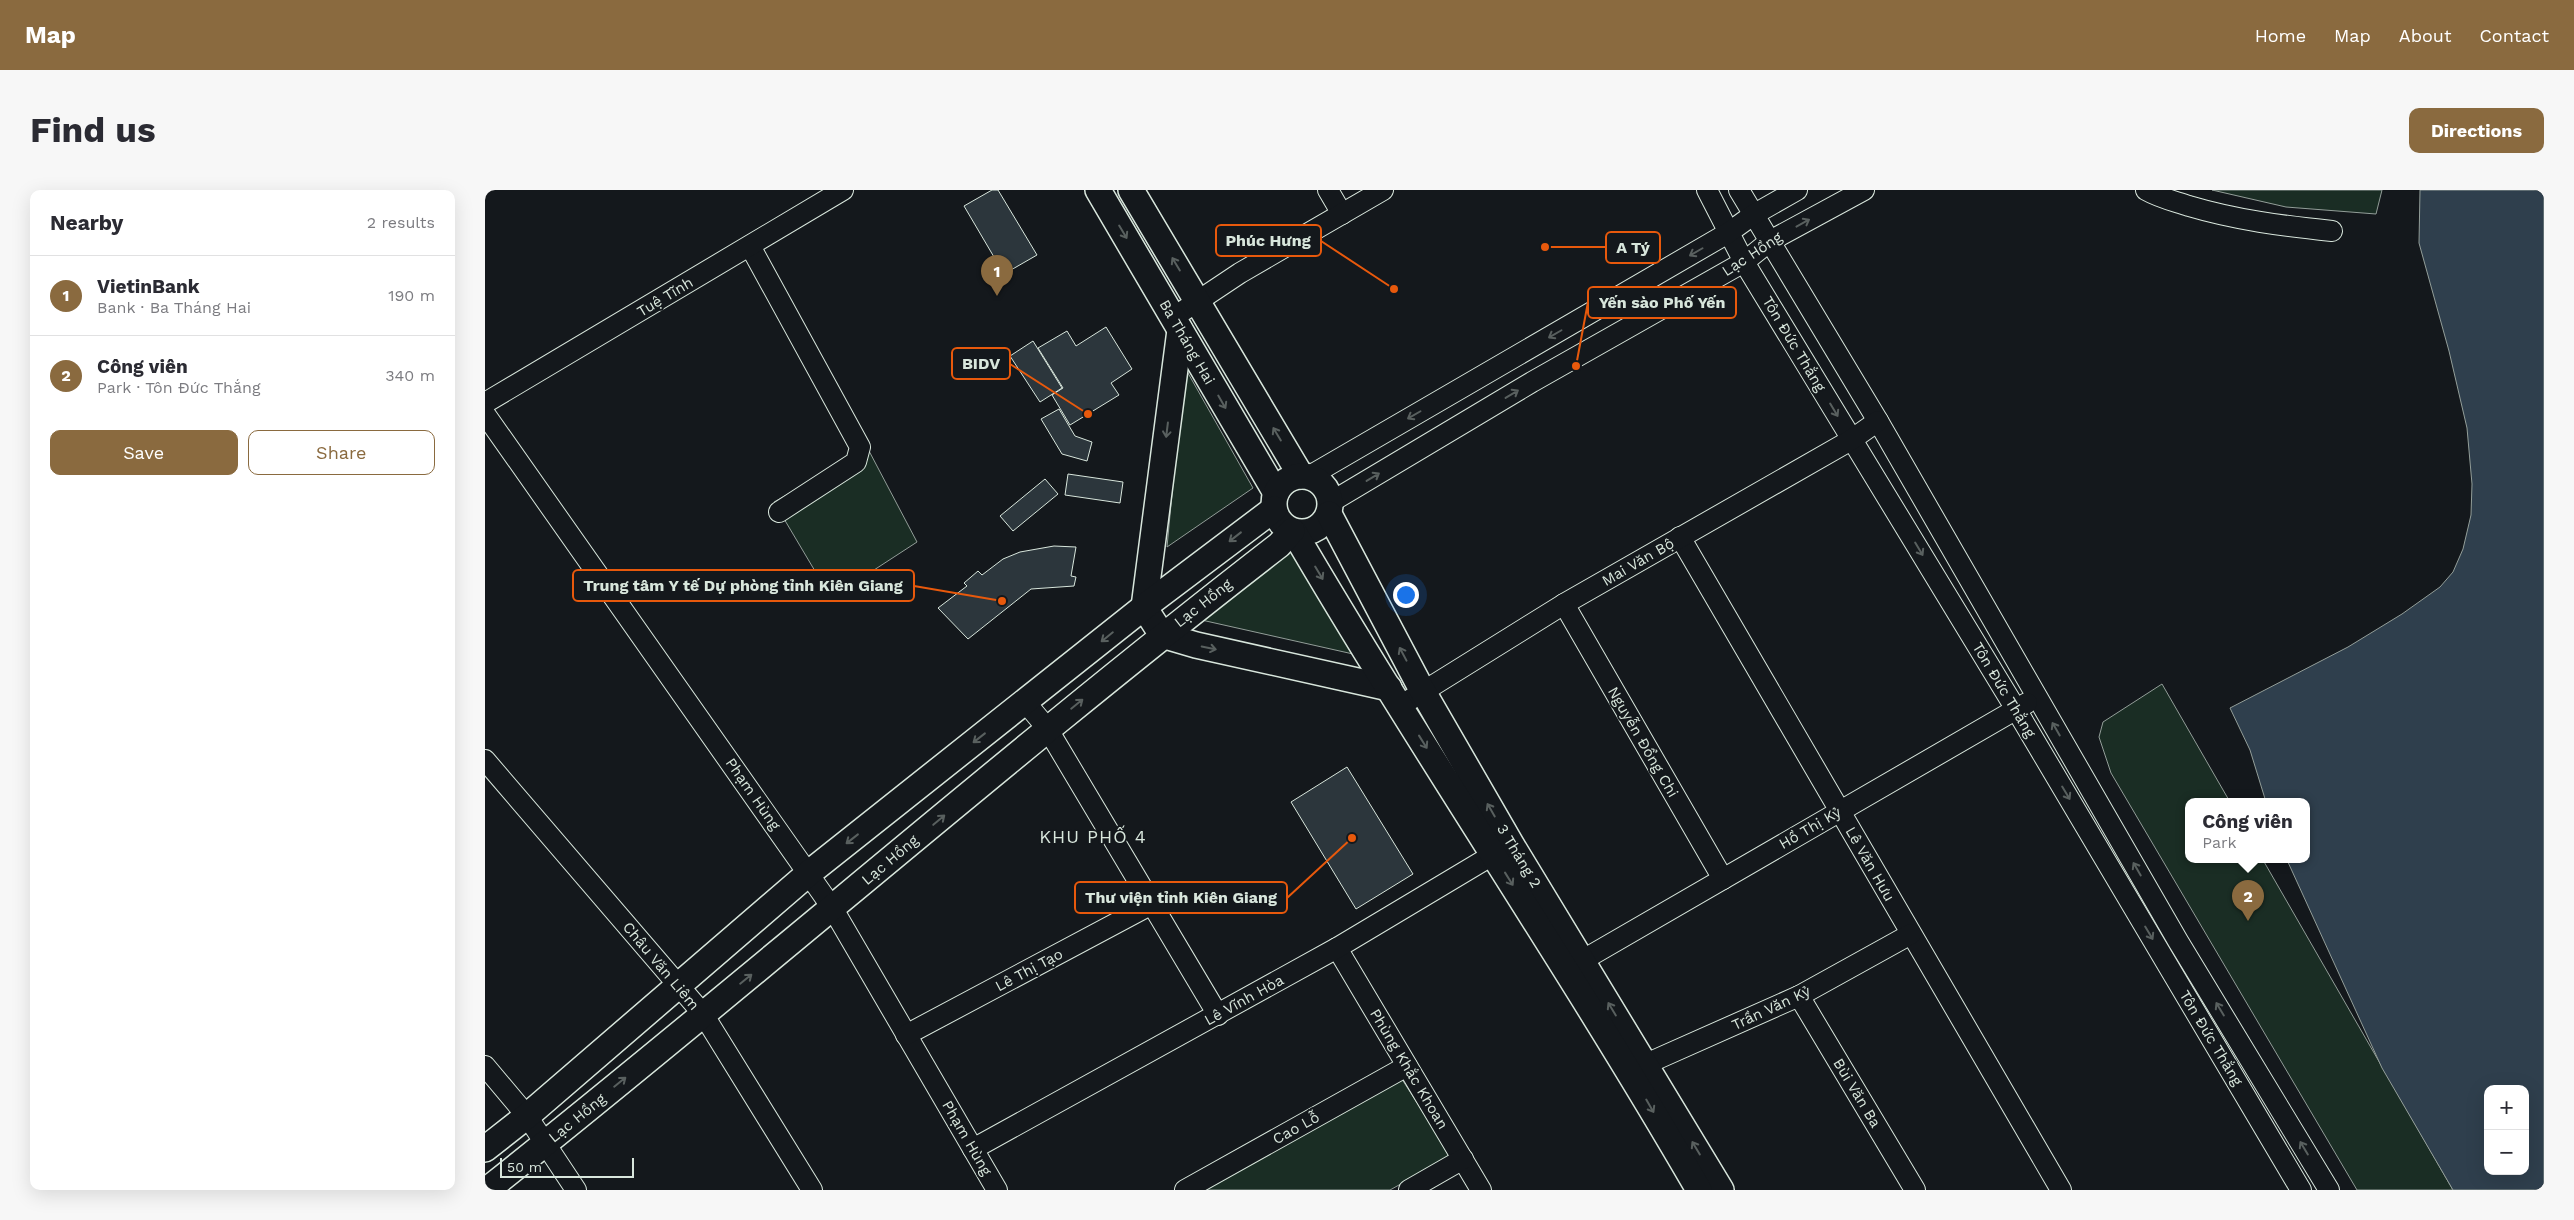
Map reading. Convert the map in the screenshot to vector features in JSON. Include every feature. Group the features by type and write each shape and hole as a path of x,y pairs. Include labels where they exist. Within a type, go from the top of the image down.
{"main road":[{"name":"Ba Tháng Hai","path":"1098,190 1177,323 1275,501"},
{"name":"Ba Tháng Hai","path":"1131,190 1304,476"},
{"path":"1177,323 1144,607 1162,635 1395,697"},
{"path":"485,1149 527,1116 809,873 1026,703 1275,501 1286,482 1304,476 1315,479 1326,488 1330,508 1324,523 1315,530 1305,533 1293,531 1280,522 1275,501"},
{"name":"3 Tháng 2","path":"1330,508 1502,849 1641,1074 1721,1190"},
{"name":"3 Tháng 2","path":"1293,531 1395,697 1583,960 1699,1190"},
{"name":"Lạc Hồng","path":"487,1190 833,909 1047,728 1293,531"}],"street":[{"name":"Tuệ Tĩnh","path":"485,403 843,190"},
{"path":"1327,190 1342,214"},
{"path":"1177,323 1197,300 1383,190"},
{"name":"Tôn Đức Thắng","path":"1707,190 1745,262 1851,440 2017,711 2301,1190"},
{"name":"Tôn Đức Thắng","path":"1739,190 1877,421 2173,932 2329,1190"},
{"name":"Lạc Hồng","path":"1304,476 1517,356 1728,233 1753,215 1797,190"},
{"name":"Lạc Hồng","path":"1330,508 1532,382 1745,262 1770,241 1864,190"},
{"path":"2146,190 2157,196 2218,215 2269,225 2332,231"},
{"path":"750,246 860,447 856,462 779,512"},
{"path":"1517,356 1532,382"},
{"name":"Phạm Hùng","path":"485,414 833,909 997,1190"},
{"name":"Mai Văn Bộ","path":"1395,697 1422,690 1564,604 1851,440 1877,421"},
{"name":"Lê Văn Hưu","path":"1680,537 2061,1190"},
{"name":"Nguyễn Đổng Chi","path":"1564,604 1723,879"},
{"name":"Hồ Thị Kỷ","path":"1583,960 1839,811 2017,711 2037,696"},
{"path":"1026,703 1047,728 1218,1014"},
{"name":"Châu Văn Liêm","path":"485,760 703,1014 812,1190"},
{"name":"Lê Vĩnh Hòa","path":"973,1150 1337,948 1502,849"},
{"name":"Lê Thị Tạo","path":"907,1035 1152,904"},
{"name":"Trần Văn Kỷ","path":"1641,1074 1799,996 1911,934"},
{"name":"Phùng Khắc Khoan","path":"1337,948 1481,1190"},
{"name":"Bùi Văn Ba","path":"1799,996 1915,1190"},
{"path":"485,1066 527,1116 576,1190"},
{"name":"Cao Lỗ","path":"1185,1190 1407,1066"},
{"path":"1409,1190 1463,1159"}],"green space":[{"path":"2212,190 2382,190 2376,214 2286,207"},
{"path":"1184,366 1253,488 1167,547"},
{"path":"868,449 917,542 831,598 774,502"},
{"path":"1293,543 1362,656 1197,619"},
{"path":"2162,684 2228,798 2185,798 2185,863 2265,863 2453,1190 2357,1190 2111,773 2099,737 2103,722"},
{"path":"1398,1073 1451,1156 1390,1190 1190,1190"}],"water":[{"path":"2420,190 2544,190 2544,1190 2453,1190 2382,1068 2288,863 2310,863 2310,798 2265,798 2250,750 2230,708 2348,647 2402,614 2440,587 2453,572 2463,549 2471,515 2472,484 2467,428 2449,351 2419,243"}],"building":[{"path":"992,190 998,190 1037,255 1004,274 964,206"},
{"path":"1106,327 1132,369 1111,383 1119,395 1070,425 1052,395 1063,388 1038,348 1067,331 1076,346"},
{"path":"1033,341 1062,388 1040,402 1010,356"},
{"path":"1059,409 1075,436 1092,442 1087,461 1062,454 1041,419"},
{"path":"1068,474 1123,482 1120,503 1065,495"},
{"path":"1045,479 1058,494 1013,531 1000,516"},
{"path":"1054,546 1076,547 1071,576 1076,577 1074,586 1031,589 968,639 938,608 967,586 964,583 978,571 982,575 1003,559 1020,552"},
{"path":"1347,767 1413,874 1356,909 1291,802"}],"place":[{"name":"A Tý","path":"1545,247"},
{"name":"Phúc Hưng","path":"1394,289"},
{"name":"VietinBank","path":"997,296"},
{"name":"Yến sào Phố Yến","path":"1576,366"},
{"name":"BIDV","path":"1088,414"},
{"name":"Trung tâm Y tế Dự phòng tỉnh Kiên Giang","path":"1002,601"},
{"name":"Thư viện tỉnh Kiên Giang","path":"1352,838"},
{"name":"Công viên","path":"2248,921"}],"district":[{"name":"KHU PHỐ 4","path":"1093,837"}]}
